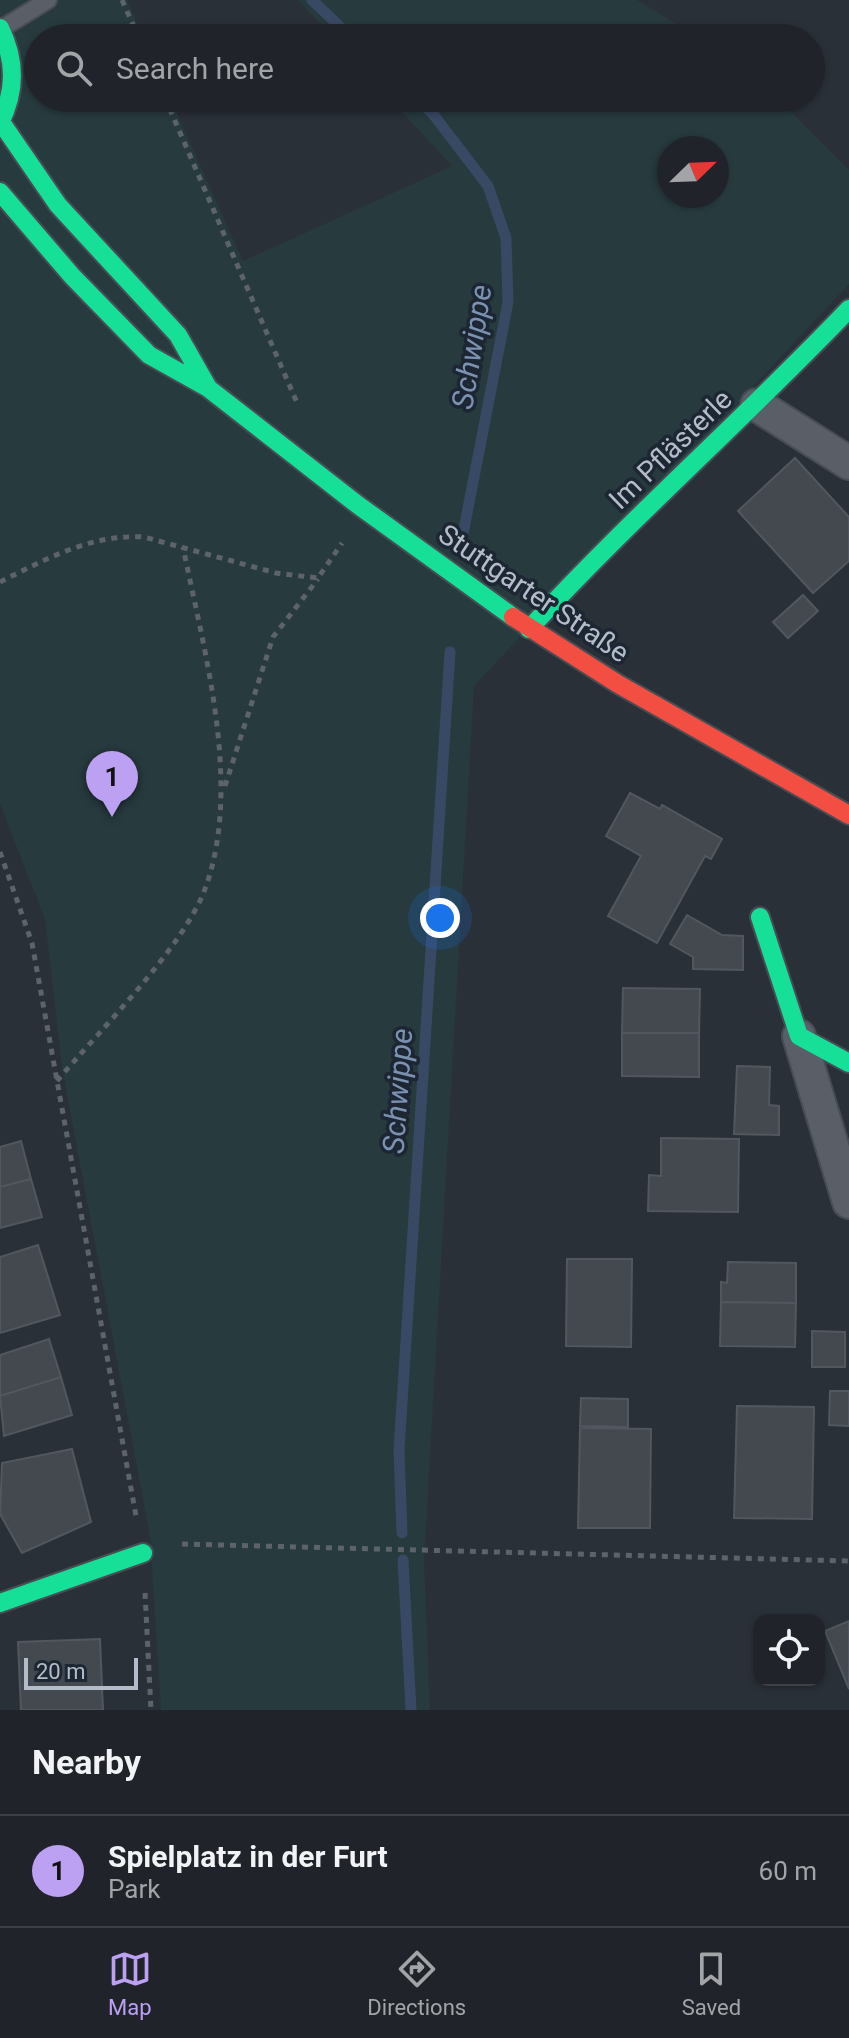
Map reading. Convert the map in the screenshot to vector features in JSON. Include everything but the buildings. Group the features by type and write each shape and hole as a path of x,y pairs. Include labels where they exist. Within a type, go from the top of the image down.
{"main road":[{"path":"0,28 10,47 14,85 0,122"},
{"name":"Stuttgarter Straße","path":"0,122 19,157 78,228 175,331 208,388"},
{"name":"Stuttgarter Straße","path":"0,192 72,276 149,355 208,388 358,505 529,629 618,684 849,815"},
{"name":"Im Pflästerle","path":"529,629 582,571 757,405 849,309"},
{"path":"760,917 799,1036 849,1063"},
{"path":"0,1603 143,1553"}],"street":[{"path":"757,405 849,463"},
{"path":"799,1036 849,1202"}],"lane":[{"path":"0,28 48,0"}],"path":[{"path":"122,0 133,24"},
{"path":"171,112 303,413"},
{"path":"56,1081 177,939 205,890 220,835 224,790 273,637 341,546 358,505"},
{"path":"0,582 49,558 97,540 144,537 276,573 318,578"},
{"path":"183,547 224,790"},
{"path":"0,852 32,943 143,1553 151,1710"},
{"path":"143,1553 178,1543 849,1561"}],"green space":[{"path":"0,0 127,0 138,24 24,24 24,112 176,112 243,261 452,166 402,112 791,112 849,170 849,284 474,686 424,1561 430,1710 161,1710 150,1536 62,1068 45,919 0,804"},
{"path":"298,0 637,0 676,24 321,24"}],"waterway":[{"name":"Schwippe","path":"312,0 337,24"},
{"name":"Schwippe","path":"431,112 488,186 506,238 508,302 463,534"},
{"name":"Schwippe","path":"402,1533 399,1450 450,652"},
{"name":"Schwippe","path":"403,1560 411,1710"}],"traffic: fast":[{"path":"0,28 9,52 12,76 9,99 0,123"},
{"path":"1,122 58,205 178,335 207,386"},
{"path":"0,192 72,276 149,355 208,388 358,505 513,617"},
{"path":"529,629 849,309"},
{"path":"760,917 799,1036 849,1063"},
{"path":"0,1603 143,1553"}],"traffic: jam":[{"path":"513,617 618,684 849,815"}],"place":[{"name":"Spielplatz in der Furt","path":"112,817"}]}
